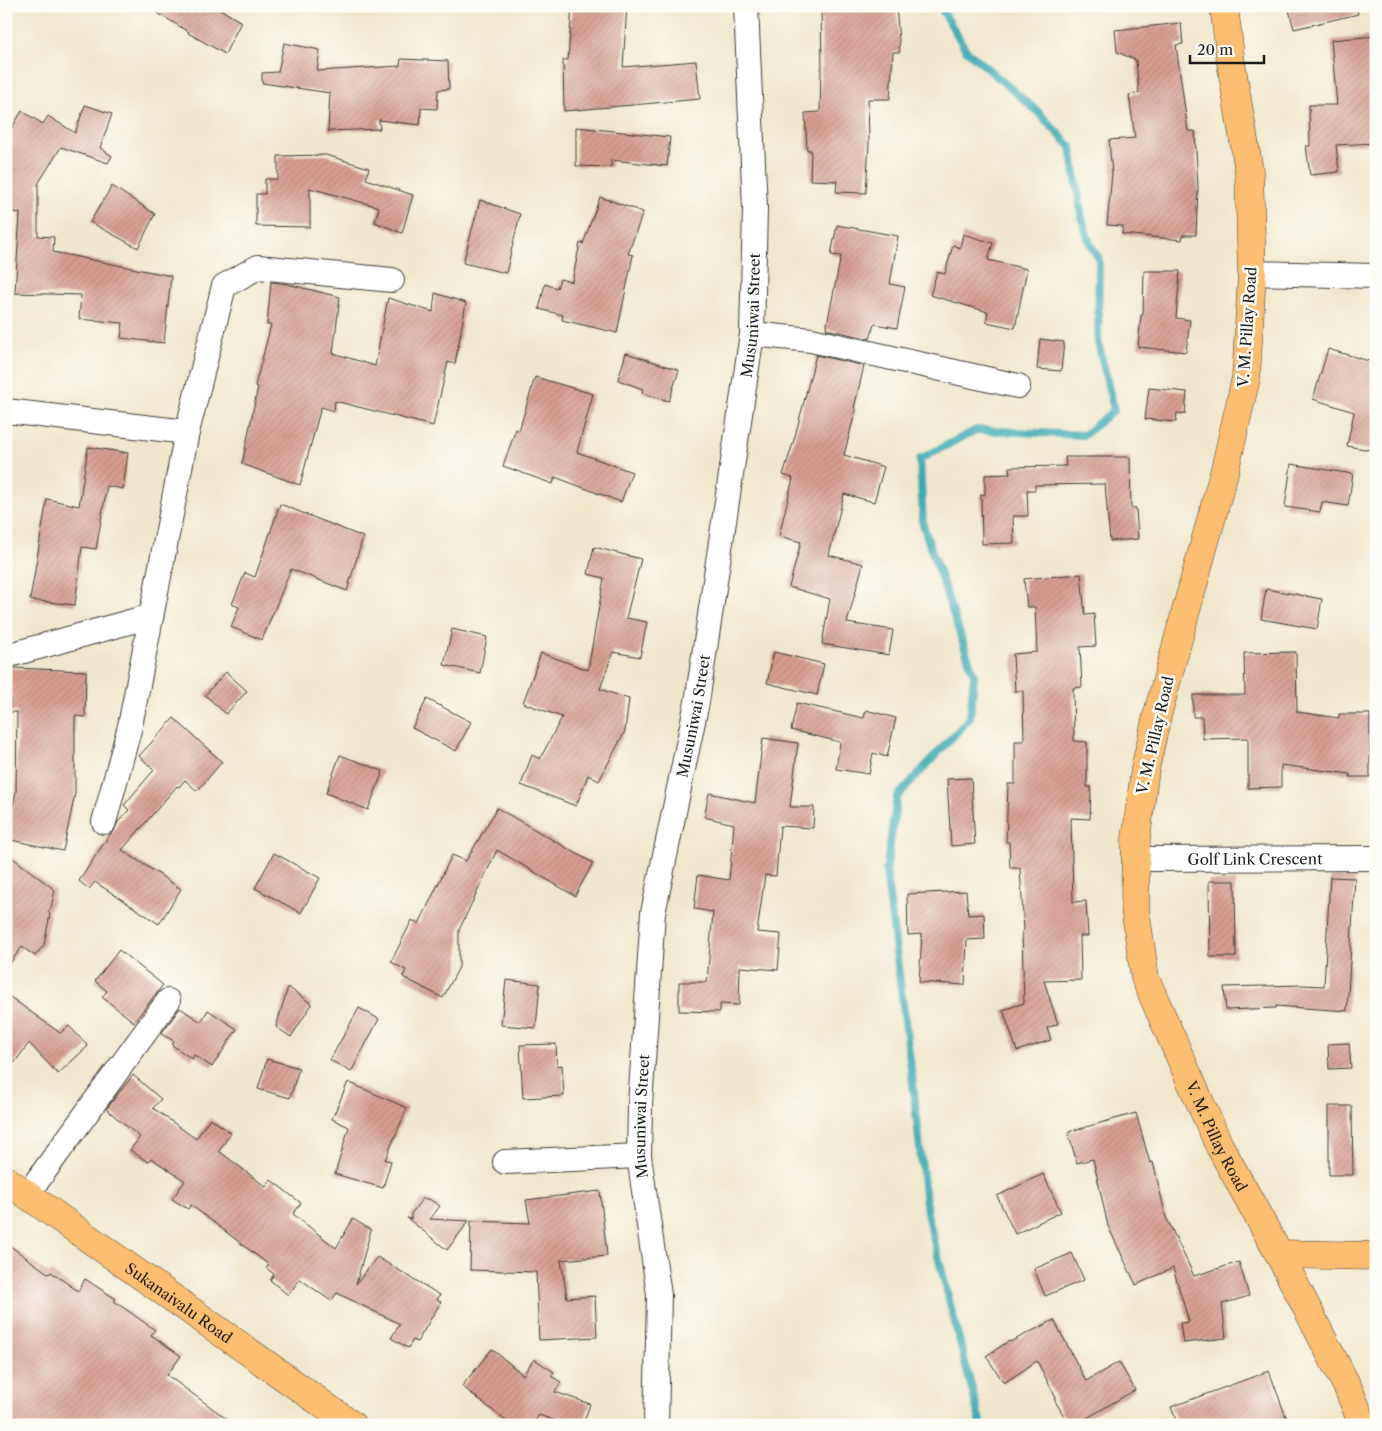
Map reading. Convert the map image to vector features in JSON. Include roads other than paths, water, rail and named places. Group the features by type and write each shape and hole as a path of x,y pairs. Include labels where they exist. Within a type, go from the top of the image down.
{"main road":[{"name":"V. M. Pillay Road","path":"1224,6 1231,63 1249,171 1252,273 1246,378 1225,469 1157,716 1147,760 1135,859 1135,908 1145,978 1219,1145 1279,1254 1348,1388 1363,1425"},
{"name":"Sukanaivalu Road","path":"17,1188 352,1425"},
{"path":"1279,1254 1376,1256"}],"street":[{"name":"Musuniwai Street","path":"656,1425 659,1295 639,1156 640,1105 653,913 697,702 752,334 755,209 746,6"},
{"path":"104,822 130,726 187,432 224,286 258,267 392,280"},
{"path":"1252,273 1376,276"},
{"path":"752,334 811,340 1018,386"},
{"path":"6,411 187,432"},
{"path":"6,656 151,616"},
{"name":"Golf Link Crescent","path":"1135,859 1376,858"},
{"path":"17,1188 168,1001"},
{"path":"505,1162 639,1156"}],"waterway":[{"path":"940,6 966,50 1037,111 1071,147 1082,219 1090,244 1099,259 1098,342 1114,410 1084,435 976,430 920,459 923,525 974,675 970,718 897,797 886,871 927,1213 981,1425"}]}
